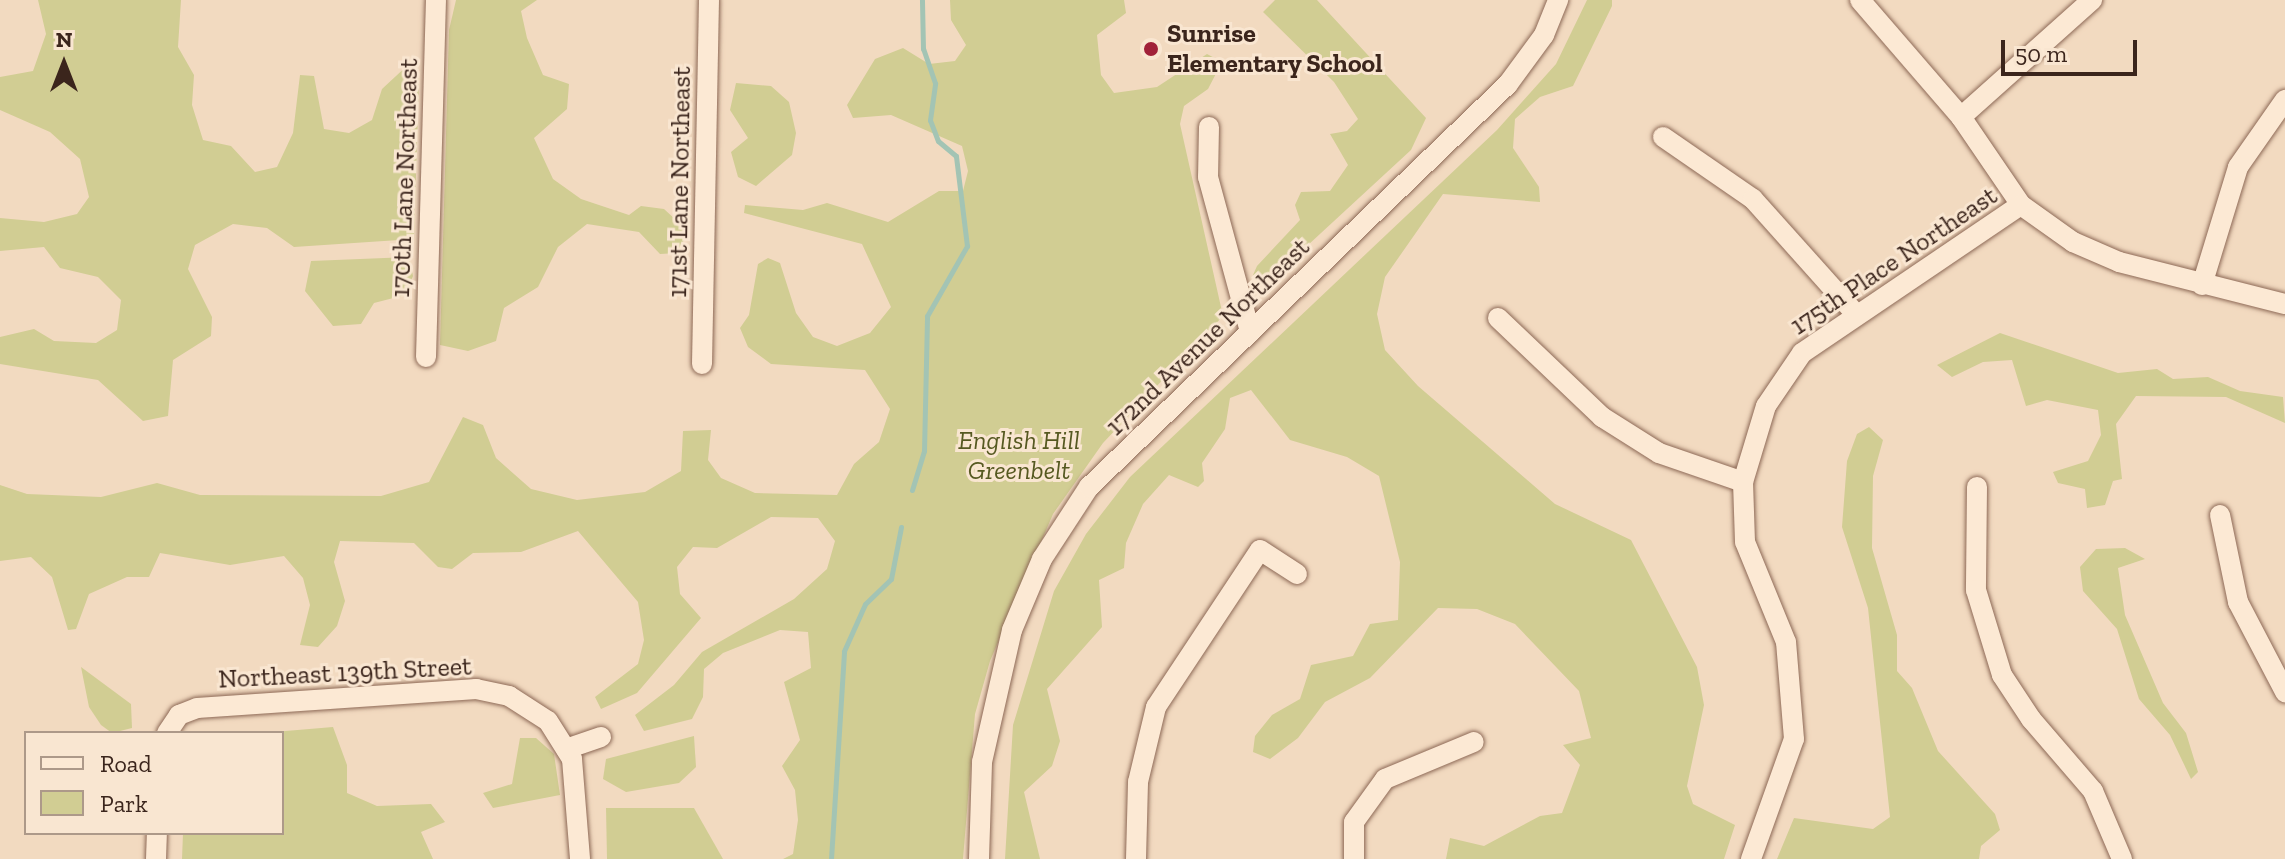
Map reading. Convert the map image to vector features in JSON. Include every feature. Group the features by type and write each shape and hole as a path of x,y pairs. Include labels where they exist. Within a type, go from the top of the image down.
{"street":[{"name":"170th Lane Northeast","path":"426,357 436,0"},
{"name":"171st Lane Northeast","path":"702,364 709,0"},
{"name":"172nd Avenue Northeast","path":"979,859 992,706 1012,630 1042,559 1089,487 1508,84 1544,35 1558,0"},
{"path":"1860,0 1961,117 2021,205 2073,242 2119,262 2285,304"},
{"path":"1961,117 2092,0"},
{"path":"2202,285 2238,167 2285,100"},
{"path":"1209,127 1208,177 1250,332"},
{"path":"1663,137 1753,199 1855,313"},
{"name":"175th Place Northeast","path":"1751,859 1791,751 1794,690 1786,642 1745,542 1743,482 1766,406 1802,353 1855,313 2021,205"},
{"path":"1498,318 1602,417 1659,453 1743,482"},
{"path":"1977,487 1976,590 2002,675 2031,719 2093,791 2122,859"},
{"path":"2220,515 2238,602 2283,684"},
{"path":"1136,859 1138,782 1156,707 1260,550 1297,574"},
{"name":"Northeast 139th Street","path":"168,731 179,715 197,708 464,689 509,696 534,708 566,749"},
{"path":"580,859 579,796 566,749 601,737"},
{"path":"1354,859 1354,822 1385,779 1474,742"},
{"path":"156,859 157,835"}],"green space":[{"path":"38,0 181,0 178,47 194,75 192,105 203,140 231,146 255,172 277,167 293,133 300,75 314,76 324,129 349,133 372,120 382,89 410,63 419,79 414,239 294,247 267,228 233,224 195,245 188,269 212,317 211,336 173,360 168,416 143,421 98,380 0,364 0,337 34,329 54,341 96,343 117,330 121,300 98,277 60,268 44,247 0,251 0,218 44,222 77,214 89,197 80,159 50,132 0,110 0,77 33,71 46,34"},
{"path":"456,0 537,0 521,11 527,38 543,75 569,84 567,109 534,138 553,179 581,199 629,215 641,206 664,209 688,231 678,253 660,254 639,232 587,224 558,247 538,287 504,308 496,341 468,351 440,345 449,30"},
{"name":"English Hill Greenbelt","path":"950,0 1124,0 1126,13 1097,35 1101,75 1114,93 1157,87 1207,54 1222,62 1208,89 1184,106 1180,124 1223,316 1103,443 1053,514 990,661 975,714 963,859 783,859 793,854 798,820 795,790 782,766 800,740 784,682 811,668 808,632 780,630 723,653 704,669 703,697 692,719 644,731 635,715 674,685 702,652 794,599 827,569 835,541 818,518 771,517 717,548 693,547 677,567 680,594 701,618 637,693 601,709 595,697 638,664 644,640 638,602 578,531 521,552 473,553 452,569 438,567 414,543 340,541 334,562 345,601 337,626 318,647 300,645 310,605 303,578 284,556 230,565 160,553 149,577 127,577 89,594 76,629 68,630 52,577 31,557 0,561 0,485 27,494 101,497 157,483 200,495 381,496 429,482 463,417 483,425 496,458 531,489 577,500 645,492 681,471 683,431 711,430 708,460 721,478 755,493 837,495 854,464 879,442 890,409 865,370 771,364 748,347 740,328 749,315 758,264 768,258 780,263 796,313 813,337 837,346 870,333 891,307 862,244 744,213 745,205 803,210 827,203 888,222 939,191 963,191 968,171 962,146 891,115 853,118 847,105 875,59 903,48 929,64 955,61 966,45 951,20"},
{"path":"1275,0 1317,0 1426,118 1411,150 1269,281 1261,281 1253,275 1257,266 1300,220 1295,205 1301,192 1330,191 1348,165 1330,134 1347,131 1358,119 1334,82 1263,12"},
{"path":"1587,0 1612,0 1612,6 1573,86 1540,97 1515,119 1513,148 1539,187 1540,202 1443,194 1385,277 1377,314 1385,350 1418,386 1555,504 1631,540 1697,667 1704,705 1687,786 1693,804 1735,825 1724,859 1446,859 1450,838 1484,846 1540,816 1562,813 1580,765 1563,745 1591,738 1579,691 1515,624 1477,609 1438,608 1370,678 1325,702 1298,738 1270,759 1253,752 1255,736 1272,715 1300,699 1311,665 1353,656 1370,624 1398,620 1400,562 1379,476 1347,457 1290,440 1251,390 1230,398 1225,429 1202,463 1204,481 1198,487 1169,475 1143,504 1126,543 1124,568 1099,580 1102,627 1047,689 1060,741 1052,766 1024,792 1040,859 1005,859 1013,725 1054,591 1086,534 1130,477 1497,130 1556,64"},
{"path":"736,83 771,86 789,102 796,133 792,155 756,186 738,177 731,152 748,138 730,110"},
{"path":"409,257 413,276 405,295 374,303 361,324 333,326 305,291 311,261"},
{"path":"2000,333 2118,373 2157,369 2173,379 2208,377 2240,391 2283,397 2285,423 2226,397 2136,396 2116,424 2122,479 2113,481 2105,505 2087,508 2085,489 2058,483 2053,472 2088,461 2101,435 2098,410 2047,400 2026,406 2012,360 1983,362 1952,377 1937,365"},
{"path":"1869,427 1883,440 1873,476 1872,548 1897,635 1897,671 1912,688 1938,751 1995,814 2000,830 1981,846 1979,859 1777,859 1794,818 1873,829 1890,817 1868,608 1842,527 1847,461 1857,434"},
{"path":"2125,548 2145,559 2118,568 2125,615 2163,703 2186,733 2198,772 2191,779 2170,735 2139,699 2117,629 2083,591 2080,567 2096,549"},
{"path":"81,667 131,704 132,728 109,731 101,725 89,707"},
{"path":"333,727 347,765 347,793 377,806 431,804 445,822 421,832 433,859 182,859 183,835 284,835 284,731"},
{"path":"694,736 696,767 679,783 626,792 603,779 606,759"},
{"path":"520,738 536,738 554,754 560,795 493,808 483,793 512,784"},
{"path":"606,808 694,808 723,859 607,859"}],"waterway":[{"path":"912,490 924,451 927,316 967,246 956,156 938,141 930,120 935,83 923,49 922,0"},
{"path":"831,859 844,651 865,604 891,579 901,527"}],"place":[{"name":"Sunrise Elementary School","path":"1151,49"}]}
